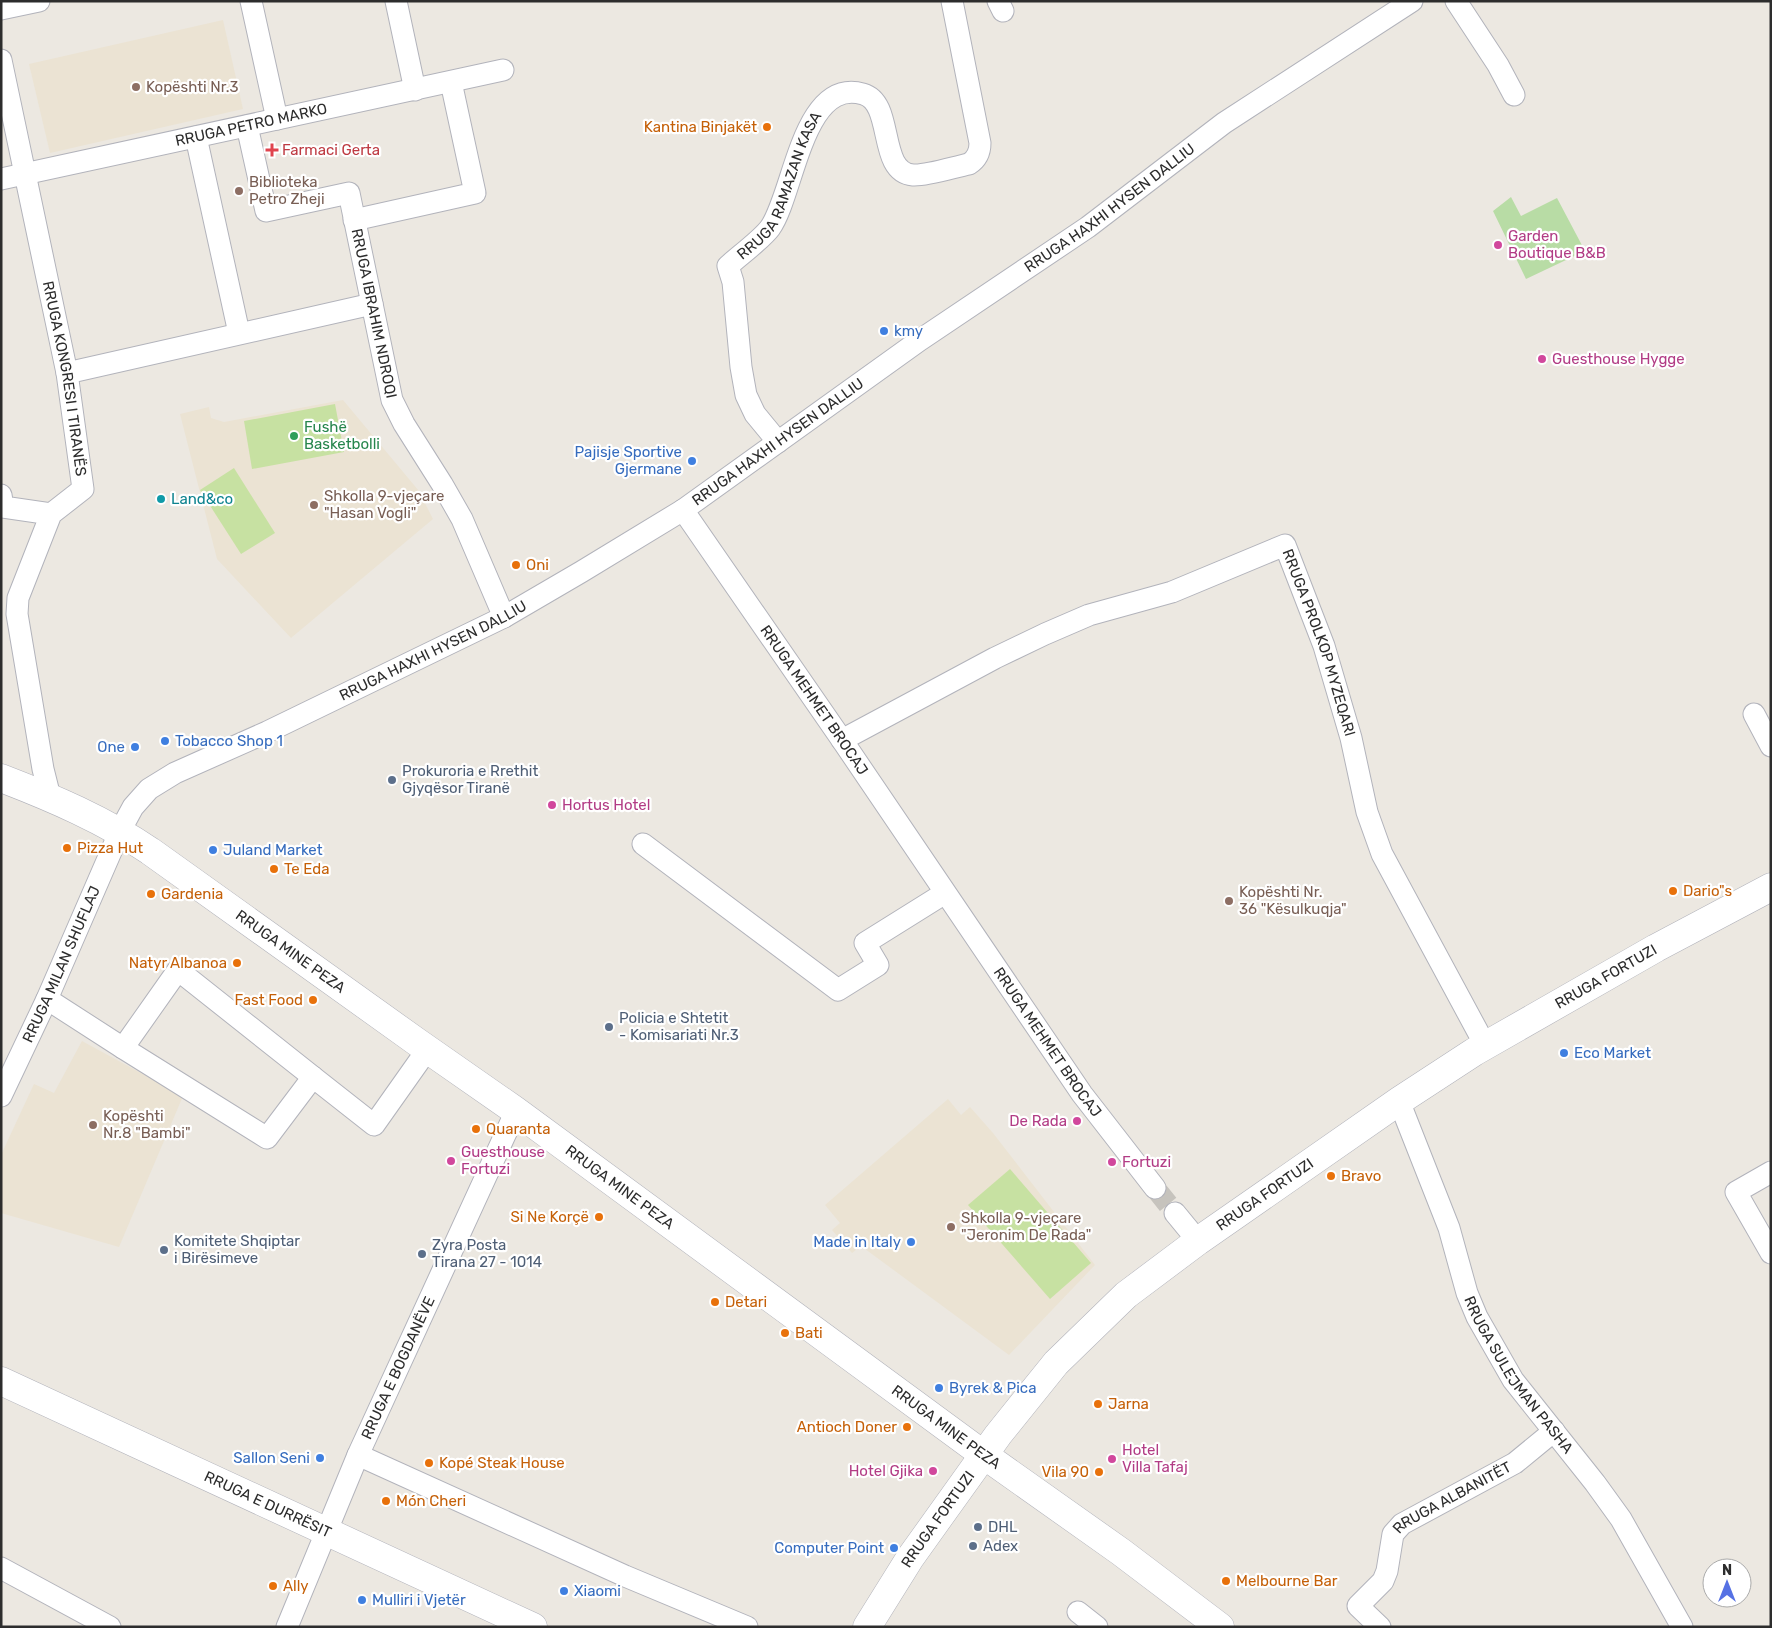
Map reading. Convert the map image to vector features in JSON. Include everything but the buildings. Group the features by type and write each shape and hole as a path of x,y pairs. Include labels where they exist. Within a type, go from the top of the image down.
{"main road":[{"name":"RRUGA MINE PEZA","path":"1,778 50,797 120,831 516,1112 984,1455 1121,1552 1220,1627"},
{"name":"RRUGA FORTUZI","path":"866,1627 910,1558 984,1455 1056,1363 1126,1295 1198,1241 1399,1101 1485,1045 1656,948 1771,887"},
{"name":"RRUGA E DURRËSIT","path":"1,1381 533,1627"}],"street":[{"path":"1,10 39,1"},
{"path":"251,1 277,120"},
{"path":"396,1 415,90"},
{"name":"RRUGA RAMAZAN KASA","path":"778,442 755,414 746,395 741,367 733,282 728,266 770,229 778,214 794,166 816,114 830,100 845,92 866,94 876,102 895,164 905,173 920,175 969,164 974,161 980,150 980,143 952,1"},
{"name":"RRUGA HAXHI HYSEN DALLIU","path":"120,831 133,807 149,789 175,773 266,732 504,617 683,510 920,340 1088,227 1230,118 1412,1"},
{"path":"1456,1 1498,65 1514,94"},
{"name":"RRUGA KONGRESI I TIRANËS","path":"1,60 68,373 83,489 51,514"},
{"name":"RRUGA PETRO MARKO","path":"1,179 503,70"},
{"name":"RRUGA IBRAHIM NDROQI","path":"450,82 475,193 354,220 392,400 404,424 462,519 504,617"},
{"path":"247,126 266,211 349,193 354,220"},
{"path":"196,137 239,333"},
{"path":"68,373 372,304"},
{"path":"1,495 3,507 51,514 18,598 9,615 50,797"},
{"name":"RRUGA MEHMET BROCAJ","path":"683,510 842,740 1082,1094 1155,1188"},
{"name":"RRUGA PROLKOP MYZEQARI","path":"842,740 995,658 1045,634 1089,615 1172,592 1285,545 1324,646 1351,738 1367,812 1382,854 1485,1045"},
{"path":"1754,714 1771,746"},
{"name":"RRUGA MILAN SHUFLAJ","path":"1,1096 47,999 120,831"},
{"path":"643,844 838,990 878,965 865,943 945,893"},
{"path":"123,1048 178,970 374,1125 427,1050"},
{"path":"47,999 267,1138 313,1076"},
{"name":"RRUGA SULEJMAN PASHA","path":"1399,1101 1449,1228 1467,1293 1477,1316 1513,1380 1595,1483 1621,1519 1682,1627"},
{"name":"RRUGA E BOGDANËVE","path":"287,1627 358,1455 516,1112"},
{"path":"1771,1172 1736,1192 1771,1253"},
{"path":"1175,1212 1198,1241"},
{"name":"RRUGA ALBANITËT","path":"1380,1627 1358,1606 1383,1581 1387,1571 1393,1534 1402,1524 1516,1463 1554,1431"},
{"path":"358,1455 626,1576 747,1627"},
{"path":"1,1568 76,1618 110,1627"},
{"path":"1078,1612 1097,1627"}],"shaded area":[{"name":"Kopështi Nr.3","path":"223,20 243,109 50,153 29,64"},
{"name":"Shkolla 9-vjeçare \"Hasan Vogli\"","path":"343,400 419,491 433,519 291,638 217,559 180,414 209,407 211,418 224,422"},
{"name":"Kopështi Nr.8 \"Bambi\"","path":"82,1041 183,1096 119,1247 1,1213 1,1155 34,1084 54,1093"},
{"name":"Shkolla 9-vjeçare \"Jeronim De Rada\"","path":"948,1099 961,1115 970,1107 993,1133 1095,1265 1009,1355 861,1246 852,1253 832,1230 840,1223 825,1205"}],"green space":[{"path":"1511,197 1521,216 1557,198 1585,251 1526,279 1493,211"},
{"name":"Fushë Basketbolli","path":"335,404 344,452 252,469 244,421"},
{"path":"234,468 275,533 241,554 200,490"},
{"path":"1010,1169 1091,1263 1050,1299 968,1205"}],"tunnel":[{"path":"1155,1188 1175,1213"}],"place":[{"name":"Kopështi Nr.3","path":"136,87"},
{"name":"Kantina Binjakët","path":"767,127"},
{"name":"Farmaci Gerta","path":"272,150"},
{"name":"Biblioteka Petro Zheji","path":"239,191"},
{"name":"Garden Boutique B&B","path":"1498,245"},
{"name":"kmy","path":"884,331"},
{"name":"Guesthouse Hygge","path":"1542,359"},
{"name":"Fushë Basketbolli","path":"294,436"},
{"name":"Pajisje Sportive Gjermane","path":"692,461"},
{"name":"Land&co","path":"161,499"},
{"name":"Shkolla 9-vjeçare \"Hasan Vogli\"","path":"314,505"},
{"name":"Oni","path":"516,565"},
{"name":"Tobacco Shop 1","path":"165,741"},
{"name":"One","path":"135,747"},
{"name":"Prokuroria e Rrethit Gjyqësor Tiranë","path":"392,780"},
{"name":"Hortus Hotel","path":"552,805"},
{"name":"Pizza Hut","path":"67,848"},
{"name":"Juland Market","path":"213,850"},
{"name":"Te Eda","path":"274,869"},
{"name":"Dario\"s","path":"1673,891"},
{"name":"Gardenia","path":"151,894"},
{"name":"Kopështi Nr. 36 \"Kësulkuqja\"","path":"1229,901"},
{"name":"Natyr Albanoa","path":"237,963"},
{"name":"Fast Food","path":"313,1000"},
{"name":"Policia e Shtetit - Komisariati Nr.3","path":"609,1027"},
{"name":"Eco Market","path":"1564,1053"},
{"name":"De Rada","path":"1077,1121"},
{"name":"Kopështi Nr.8 \"Bambi\"","path":"93,1125"},
{"name":"Quaranta","path":"476,1129"},
{"name":"Guesthouse Fortuzi","path":"451,1161"},
{"name":"Fortuzi","path":"1112,1162"},
{"name":"Bravo","path":"1331,1176"},
{"name":"Si Ne Korçë","path":"599,1217"},
{"name":"Shkolla 9-vjeçare \"Jeronim De Rada\"","path":"951,1227"},
{"name":"Made in Italy","path":"911,1242"},
{"name":"Komitete Shqiptar i Birësimeve","path":"164,1250"},
{"name":"Zyra Posta Tirana 27 - 1014","path":"422,1254"},
{"name":"Detari","path":"715,1302"},
{"name":"Bati","path":"785,1333"},
{"name":"Byrek & Pica","path":"939,1388"},
{"name":"Jarna","path":"1098,1404"},
{"name":"Antioch Doner","path":"907,1427"},
{"name":"Sallon Seni","path":"320,1458"},
{"name":"Hotel Villa Tafaj","path":"1112,1459"},
{"name":"Kopé Steak House","path":"429,1463"},
{"name":"Hotel Gjika","path":"933,1471"},
{"name":"Vila 90","path":"1099,1472"},
{"name":"Món Cheri","path":"386,1501"},
{"name":"DHL","path":"978,1527"},
{"name":"Adex","path":"973,1546"},
{"name":"Computer Point","path":"894,1548"},
{"name":"Melbourne Bar","path":"1226,1581"},
{"name":"Ally","path":"273,1586"},
{"name":"Xiaomi","path":"564,1591"},
{"name":"Mulliri i Vjetër","path":"362,1600"}]}
